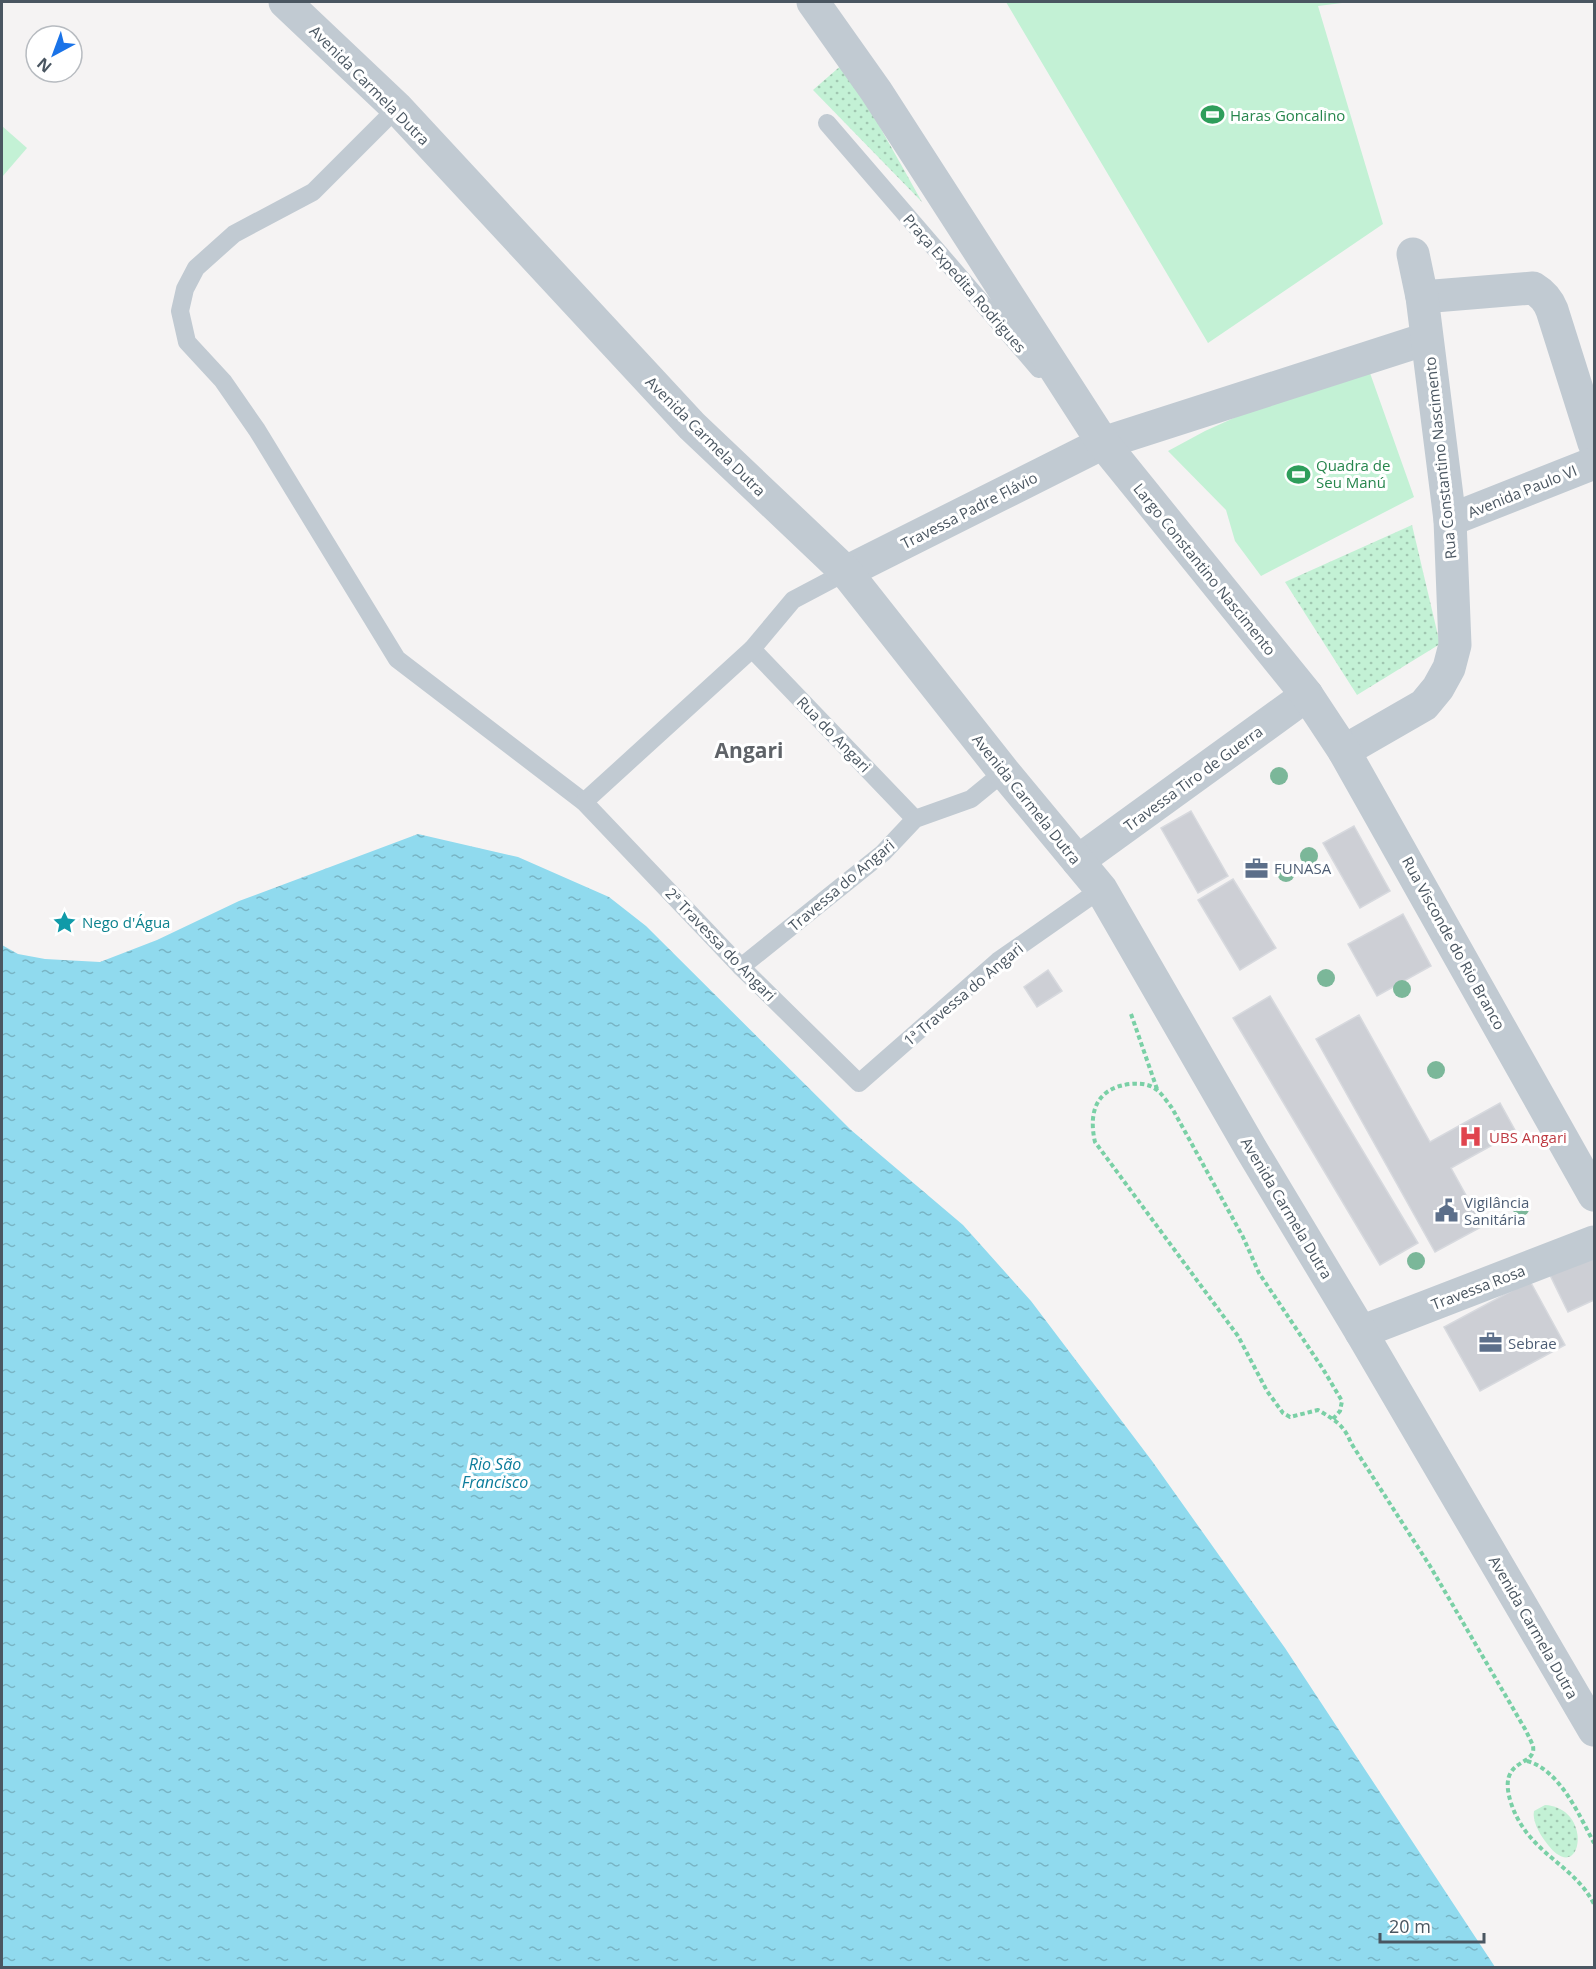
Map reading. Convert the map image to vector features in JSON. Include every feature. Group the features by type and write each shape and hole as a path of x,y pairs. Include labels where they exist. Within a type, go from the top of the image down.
{"street":[{"name":"Avenida Carmela Dutra","path":"285,2 397,108 692,426 846,572 1004,772 1101,889 1251,1149 1594,1730"},
{"name":"Largo Constantino Nascimento","path":"813,2 876,91 1103,443 1307,695"},
{"name":"Rua Constantino Nascimento","path":"1344,751 1424,705 1438,688 1449,668 1455,645 1450,520 1422,297 1413,254"},
{"path":"1422,297 1533,288 1542,294 1549,302 1586,412 1594,443"},
{"name":"Travessa Padre Flávio","path":"846,572 1103,443 1426,339"},
{"name":"Avenida Paulo VI","path":"1450,520 1594,462"},
{"name":"Rua Visconde do Rio Branco","path":"1307,695 1344,751 1386,822 1594,1195"},
{"name":"Travessa Tiro de Guerra","path":"1078,861 1307,695"},
{"name":"Travessa Rosa","path":"1361,1332 1594,1242"}],"lane":[{"name":"2ª Travessa do Angari","path":"397,108 313,192 234,234 196,268 185,289 180,311 187,342 223,381 257,429 397,658 584,802 741,967 859,1083"},
{"name":"Praça Expedita Rodrigues","path":"827,123 1103,443"},
{"name":"Travessa Padre Flávio","path":"584,802 752,649 793,600 846,572"},
{"name":"Rua do Angari","path":"752,649 915,819"},
{"name":"Travessa do Angari","path":"741,967 883,853 915,819 971,799 1004,772"},
{"name":"1ª Travessa do Angari","path":"859,1083 998,961 1101,889"}],"path":[{"path":"1130,1010 1157,1090 1172,1108 1191,1142 1243,1237 1259,1273 1342,1401 1340,1411 1333,1419"},
{"path":"1157,1090 1140,1083 1119,1085 1104,1093 1095,1108 1091,1125 1095,1142 1238,1336 1267,1391 1282,1413 1290,1417 1318,1410 1346,1430 1351,1443 1430,1566 1525,1729 1533,1747 1532,1754 1527,1761 1513,1769 1508,1776 1506,1786 1521,1826 1538,1847 1581,1886 1594,1905"},
{"path":"1527,1761 1544,1767 1554,1778 1578,1813 1594,1843"}],"green space":[{"name":"Haras Goncalino","path":"1006,2 1350,2 1318,6 1383,224 1208,343"},
{"path":"844,63 922,202 813,90"},
{"path":"2,126 27,148 2,177"},
{"name":"Quadra de Seu Manú","path":"1365,359 1414,497 1261,576 1235,541 1226,510 1168,451 1205,431"},
{"path":"1412,525 1440,644 1357,695 1285,582"},
{"path":"1545,1805 1561,1810 1572,1819 1577,1831 1578,1843 1574,1853 1567,1857 1557,1854 1545,1841 1536,1826 1534,1811"}],"water":[{"name":"Rio São Francisco","path":"418,834 518,857 609,897 646,926 851,1130 963,1225 1031,1301 1152,1461 1285,1648 1495,1967 2,1967 2,945 18,954 45,959 100,962 157,940 239,901"}],"building":[{"path":"1191,811 1228,876 1198,893 1161,828"},
{"path":"1354,826 1390,891 1360,908 1323,843"},
{"path":"1233,879 1276,948 1240,970 1198,900"},
{"path":"1403,914 1431,966 1377,996 1348,944"},
{"path":"1048,970 1062,991 1037,1007 1024,987"},
{"path":"1270,996 1418,1243 1380,1265 1233,1018"},
{"path":"1359,1015 1430,1142 1500,1103 1516,1132 1451,1168 1483,1226 1435,1252 1316,1039"},
{"path":"1594,1248 1594,1300 1568,1312 1547,1269"},
{"path":"1530,1281 1565,1345 1480,1391 1444,1327"}],"place":[{"name":"Haras Goncalino","path":"1212,115"},
{"name":"Quadra de Seu Manú","path":"1298,474"},
{"name":"FUNASA","path":"1256,868"},
{"name":"Nego d'Água","path":"64,922"},
{"name":"UBS Angari","path":"1471,1137"},
{"name":"Vigilância Sanitária","path":"1446,1211"},
{"name":"Sebrae","path":"1490,1343"}],"district":[{"name":"Angari","path":"749,750"}]}
